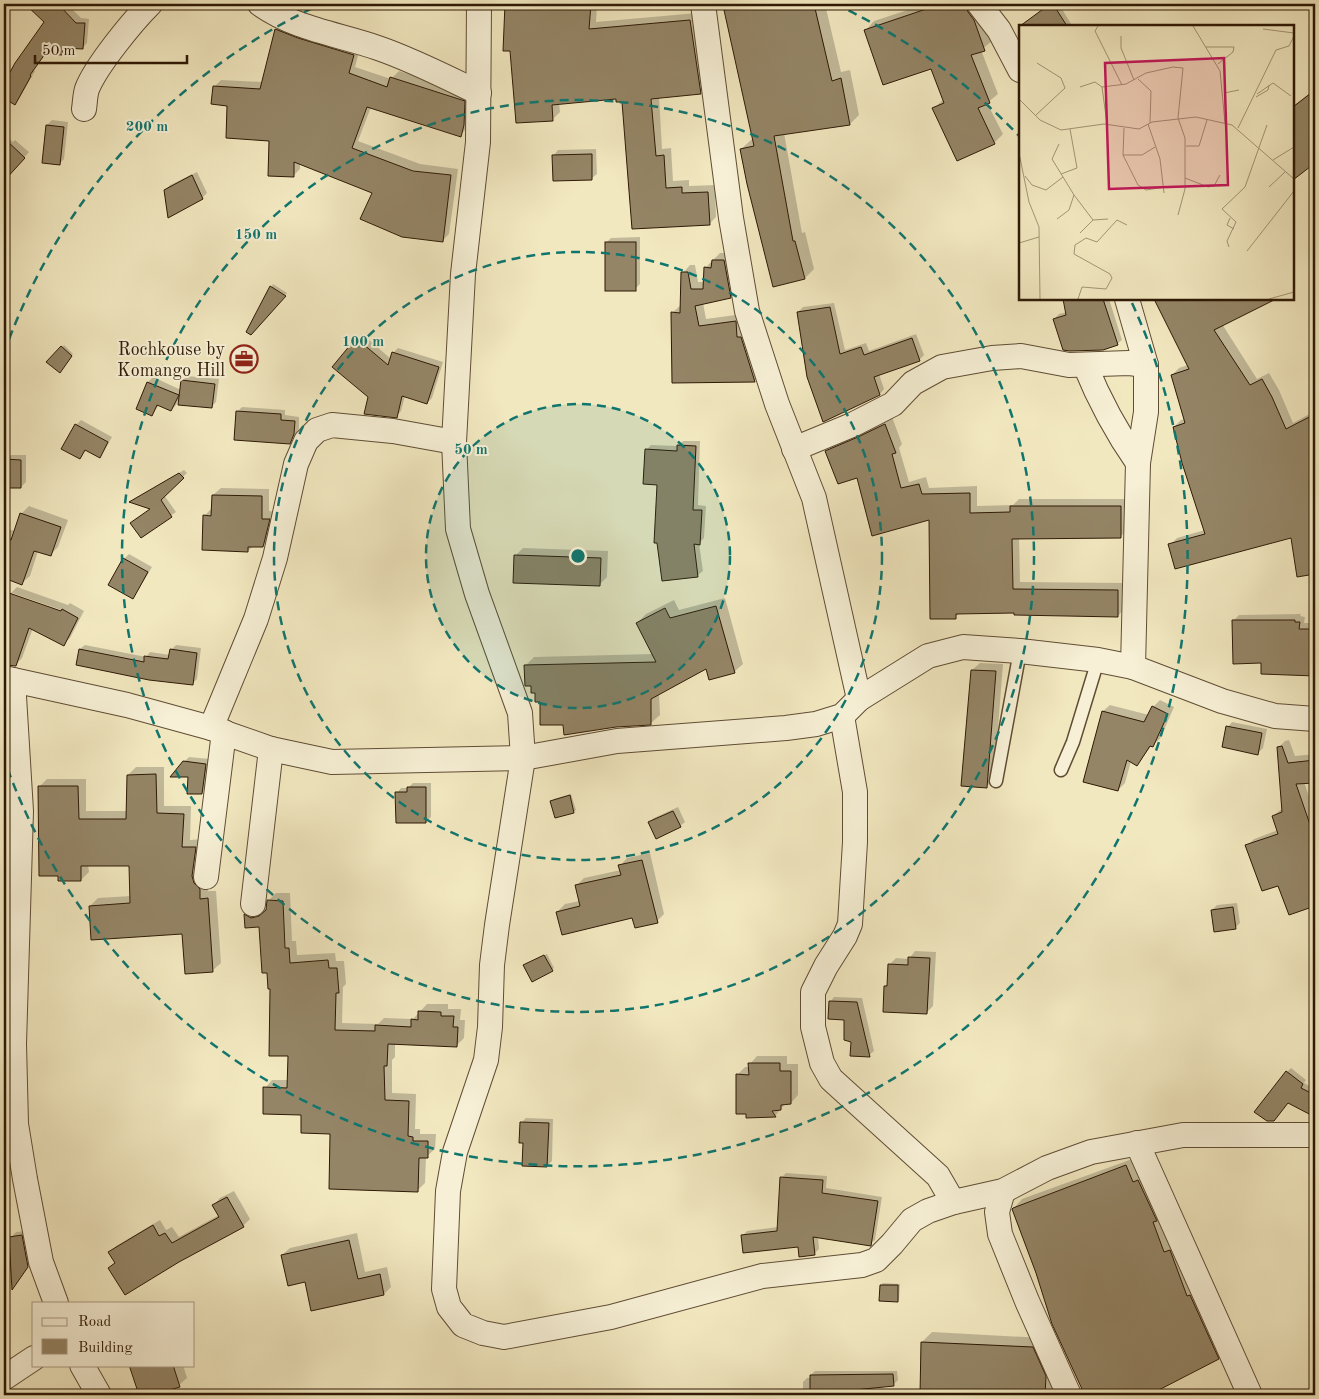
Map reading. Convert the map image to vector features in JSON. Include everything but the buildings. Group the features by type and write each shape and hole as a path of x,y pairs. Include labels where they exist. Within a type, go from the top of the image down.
{"street":[{"path":"84,109 87,89 100,66 140,14 150,4"},
{"path":"260,4 297,25 380,48 417,63 479,93"},
{"path":"479,4 478,142 463,274 454,442 458,529 477,594 520,713 523,758 492,965 490,1028 486,1060 454,1152 448,1191 444,1289 449,1307 463,1325 483,1333 504,1337 611,1318 762,1276 862,1265 876,1260 912,1220 928,1211 954,1202 1003,1191 1047,1168 1091,1152 1183,1135 1315,1136"},
{"path":"703,4 731,218 747,311 776,404 814,498 859,699"},
{"path":"980,4 999,30 1019,68"},
{"path":"1128,300 1146,365 1146,412 1138,463 1133,667"},
{"path":"794,449 852,425 893,404 913,383 942,367 992,358 1021,356 1069,365 1129,363 1146,365"},
{"path":"1085,365 1116,432 1138,463"},
{"path":"206,878 218,730 256,619 274,558 296,464 306,441 317,430 332,425 393,431 454,442"},
{"path":"56,1302 41,1262 16,1124 9,1023 21,811 8,679 127,705 218,730 270,749 332,762 523,758 617,741 816,724 842,716 859,699 928,656 963,647 1098,660 1133,667 1222,701 1275,716 1315,719"},
{"path":"842,716 855,792 855,842 850,924 813,992 813,1027 822,1063 831,1079 938,1176 954,1202"},
{"path":"253,904 270,749"},
{"path":"1137,1143 1250,1395"},
{"path":"1003,1191 997,1212 1000,1234 1027,1301 1069,1395"},
{"path":"4,1378 32,1359"},
{"path":"83,1366 99,1395"}],"lane":[{"path":"996,781 1020,651"},
{"path":"1061,770 1074,742 1098,660"}],"place":[{"name":"Rochkouse by Komango Hill","path":"244,359"}]}
